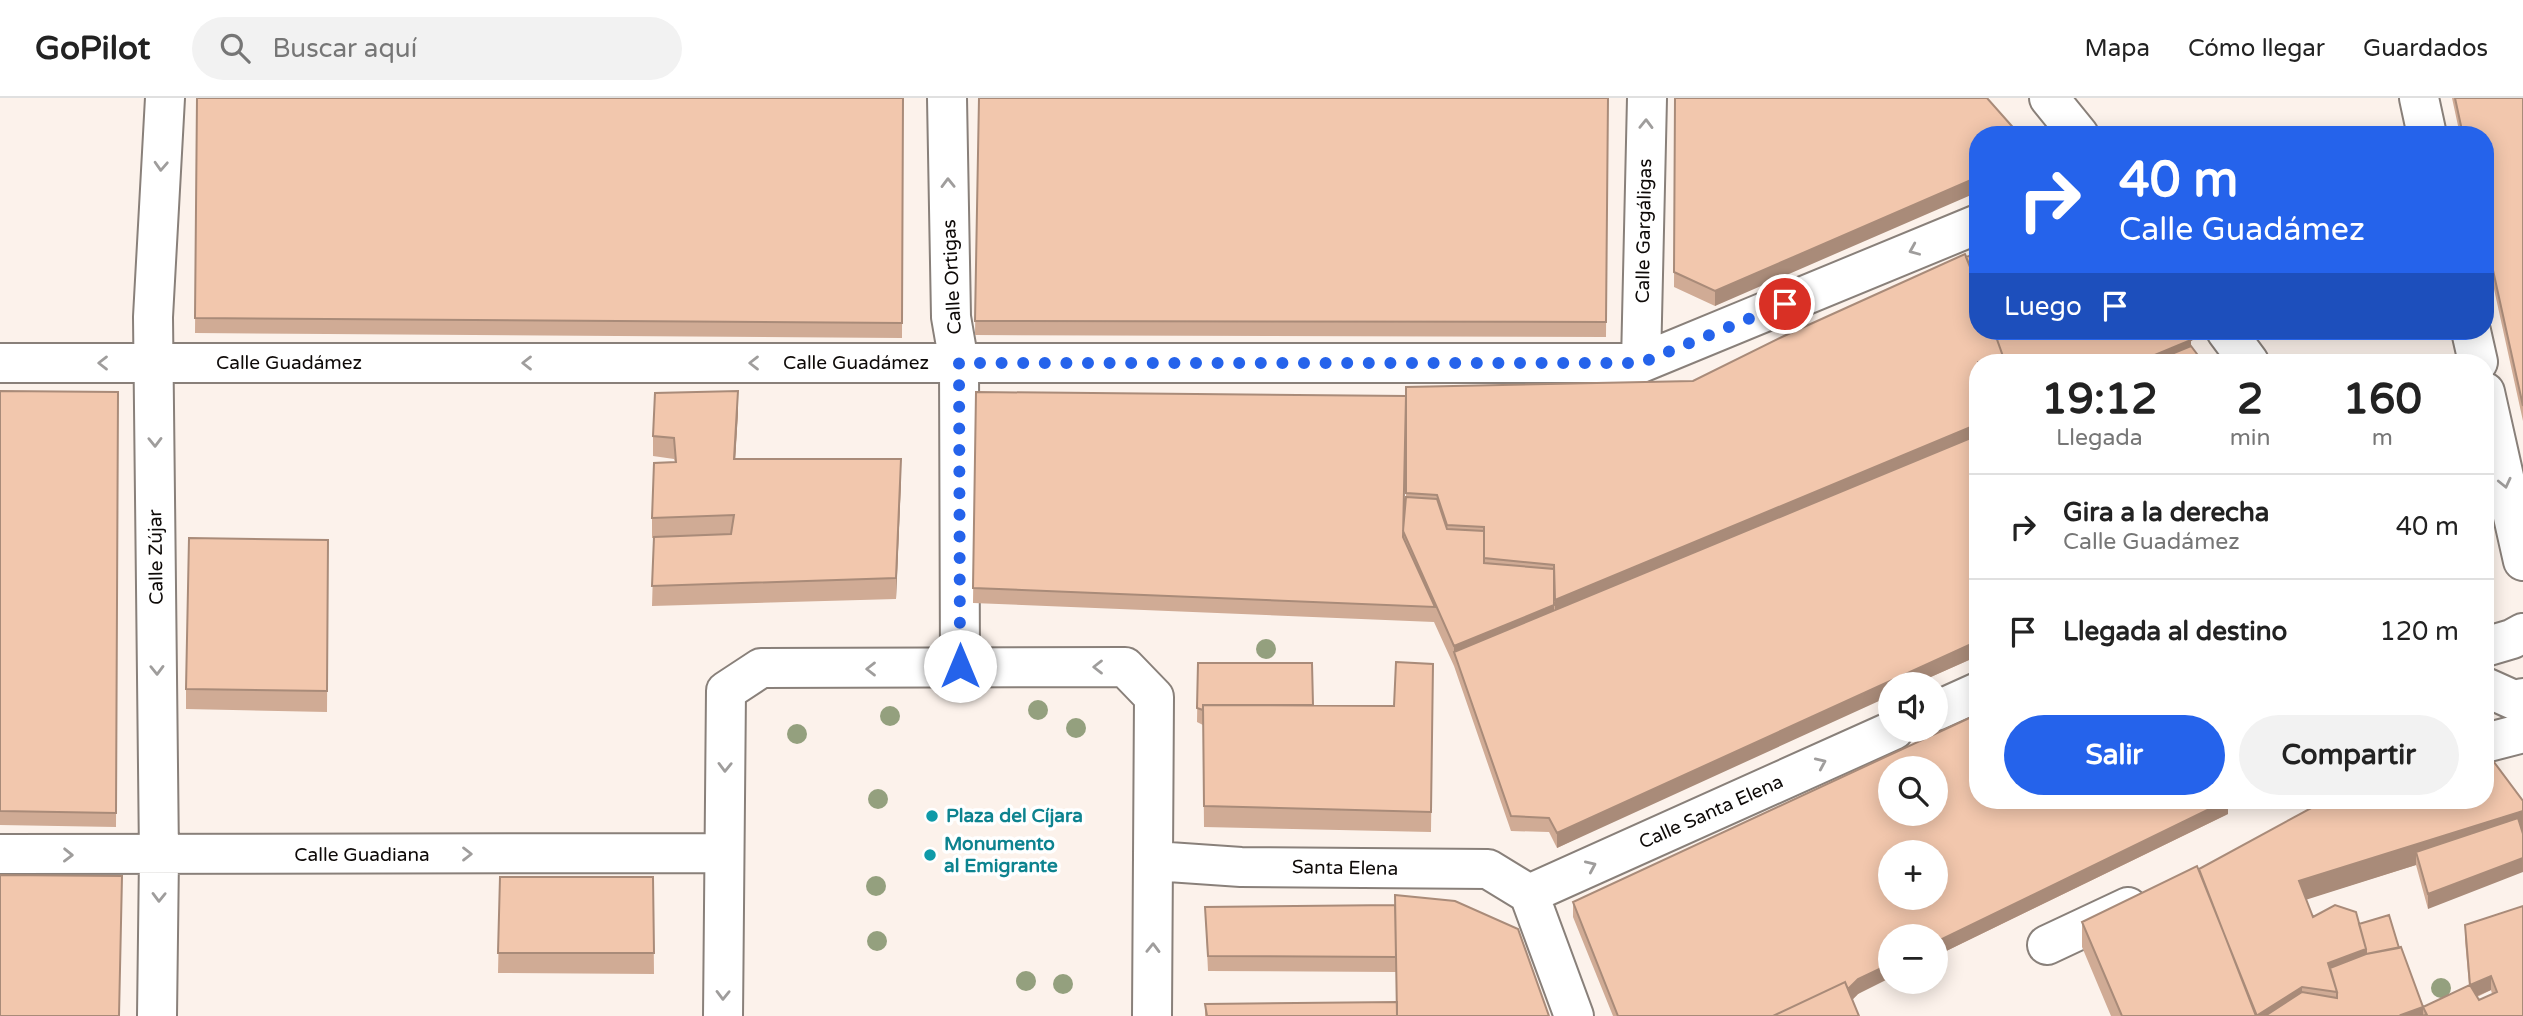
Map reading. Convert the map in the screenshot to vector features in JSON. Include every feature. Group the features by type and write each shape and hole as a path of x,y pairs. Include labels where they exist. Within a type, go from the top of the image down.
{"street":[{"name":"Calle Zújar","path":"157,1016 159,856 153,317 165,98"},
{"name":"Calle Ortigas","path":"947,98 951,317 959,363 960,666"},
{"name":"Calle Gargáligas","path":"1641,363 1647,98"},
{"path":"2049,98 2072,126"},
{"path":"2419,98 2425,126"},
{"name":"Calle Guadámez","path":"0,363 1641,363 1969,228"},
{"path":"2232,340 2243,354"},
{"path":"2494,432 2523,561"},
{"path":"2494,645 2523,633"},
{"path":"723,1016 726,691 761,668 960,666 1125,667 1154,697 1152,1016"},
{"path":"2494,691 2514,700 2523,698"},
{"path":"1948,706 1969,696"},
{"path":"2494,741 2523,733"},
{"name":"Calle Santa Elena","path":"1529,894 1878,737"},
{"name":"Calle Guadiana","path":"0,854 159,856 724,853"},
{"name":"Santa Elena","path":"1154,861 1241,867 1488,869 1529,894"},
{"path":"2048,945 2161,891"},
{"path":"1529,894 1574,1016"}],"building":[{"path":"197,98 903,98 902,323 195,318"},
{"path":"979,98 1608,98 1606,322 975,321"},
{"path":"1675,98 1987,98 2012,126 1969,126 1969,181 1715,291 1674,272"},
{"path":"2455,98 2523,98 2523,406 2494,275 2494,126 2461,126"},
{"path":"1965,254 1969,264 1969,340 1997,340 2002,354 1969,354 1969,428 1555,600 1554,565 1484,558 1484,527 1447,525 1437,495 1406,493 1406,387 1693,381 1784,336"},
{"path":"1997,340 2191,340 2157,354 2002,354"},
{"path":"2191,346 2197,354 2172,354"},
{"path":"0,391 118,392 116,813 0,811"},
{"path":"738,391 734,459 901,459 896,578 652,586 654,537 731,534 734,515 652,518 654,463 676,462 674,438 653,436 655,393"},
{"path":"976,392 1406,396 1403,537 1435,607 973,588"},
{"path":"1969,439 1969,645 1910,672 1878,672 1878,687 1557,833 1549,818 1511,816 1454,652"},
{"path":"1406,497 1437,499 1447,529 1484,531 1484,563 1554,569 1554,605 1454,646 1403,531"},
{"path":"189,538 328,540 327,691 186,689"},
{"path":"1396,662 1433,664 1431,812 1204,806 1203,705 1394,706"},
{"path":"1198,663 1312,663 1313,705 1203,705 1203,710 1197,708"},
{"path":"1969,718 1969,809 2209,809 1948,936 1948,924 1878,924 1878,970 1858,979 1848,989 1845,982 1773,1016 1618,1016 1573,902 1878,760 1878,826 1948,826 1948,756 1888,756 1918,742 1948,742 1948,728"},
{"path":"2494,762 2523,801 2523,811 2299,881 2313,917 2335,905 2356,912 2366,949 2328,963 2337,992 2302,987 2256,1016 2199,869 2309,809 2494,809"},
{"path":"2518,818 2523,834 2523,858 2428,894 2416,852"},
{"path":"2197,866 2257,1016 2122,1016 2082,922"},
{"path":"0,875 122,876 119,1016 0,1016"},
{"path":"500,877 653,877 654,953 498,953"},
{"path":"1395,895 1455,901 1518,929 1549,1016 1397,1016"},
{"path":"1395,905 1396,957 1208,956 1205,907"},
{"path":"2523,906 2523,1016 2420,1016 2427,1015 2423,1007 2470,985 2465,925","holes":["2491,976 2497,992 2479,1000 2470,985"]},
{"path":"2389,915 2399,948 2366,954 2359,924"},
{"path":"2401,947 2423,1007 2402,1016 2265,1016 2302,992 2337,998 2330,968 2366,954"},
{"path":"1845,982 1859,1016 1773,1016"},
{"path":"1397,1002 1397,1016 1207,1016 1205,1004"}],"place":[{"name":"Plaza del Cíjara","path":"932,816"},
{"name":"Monumento al Emigrante","path":"930,855"}],"route":[{"path":"960,666 959,363 1641,363 1785,304"}]}
